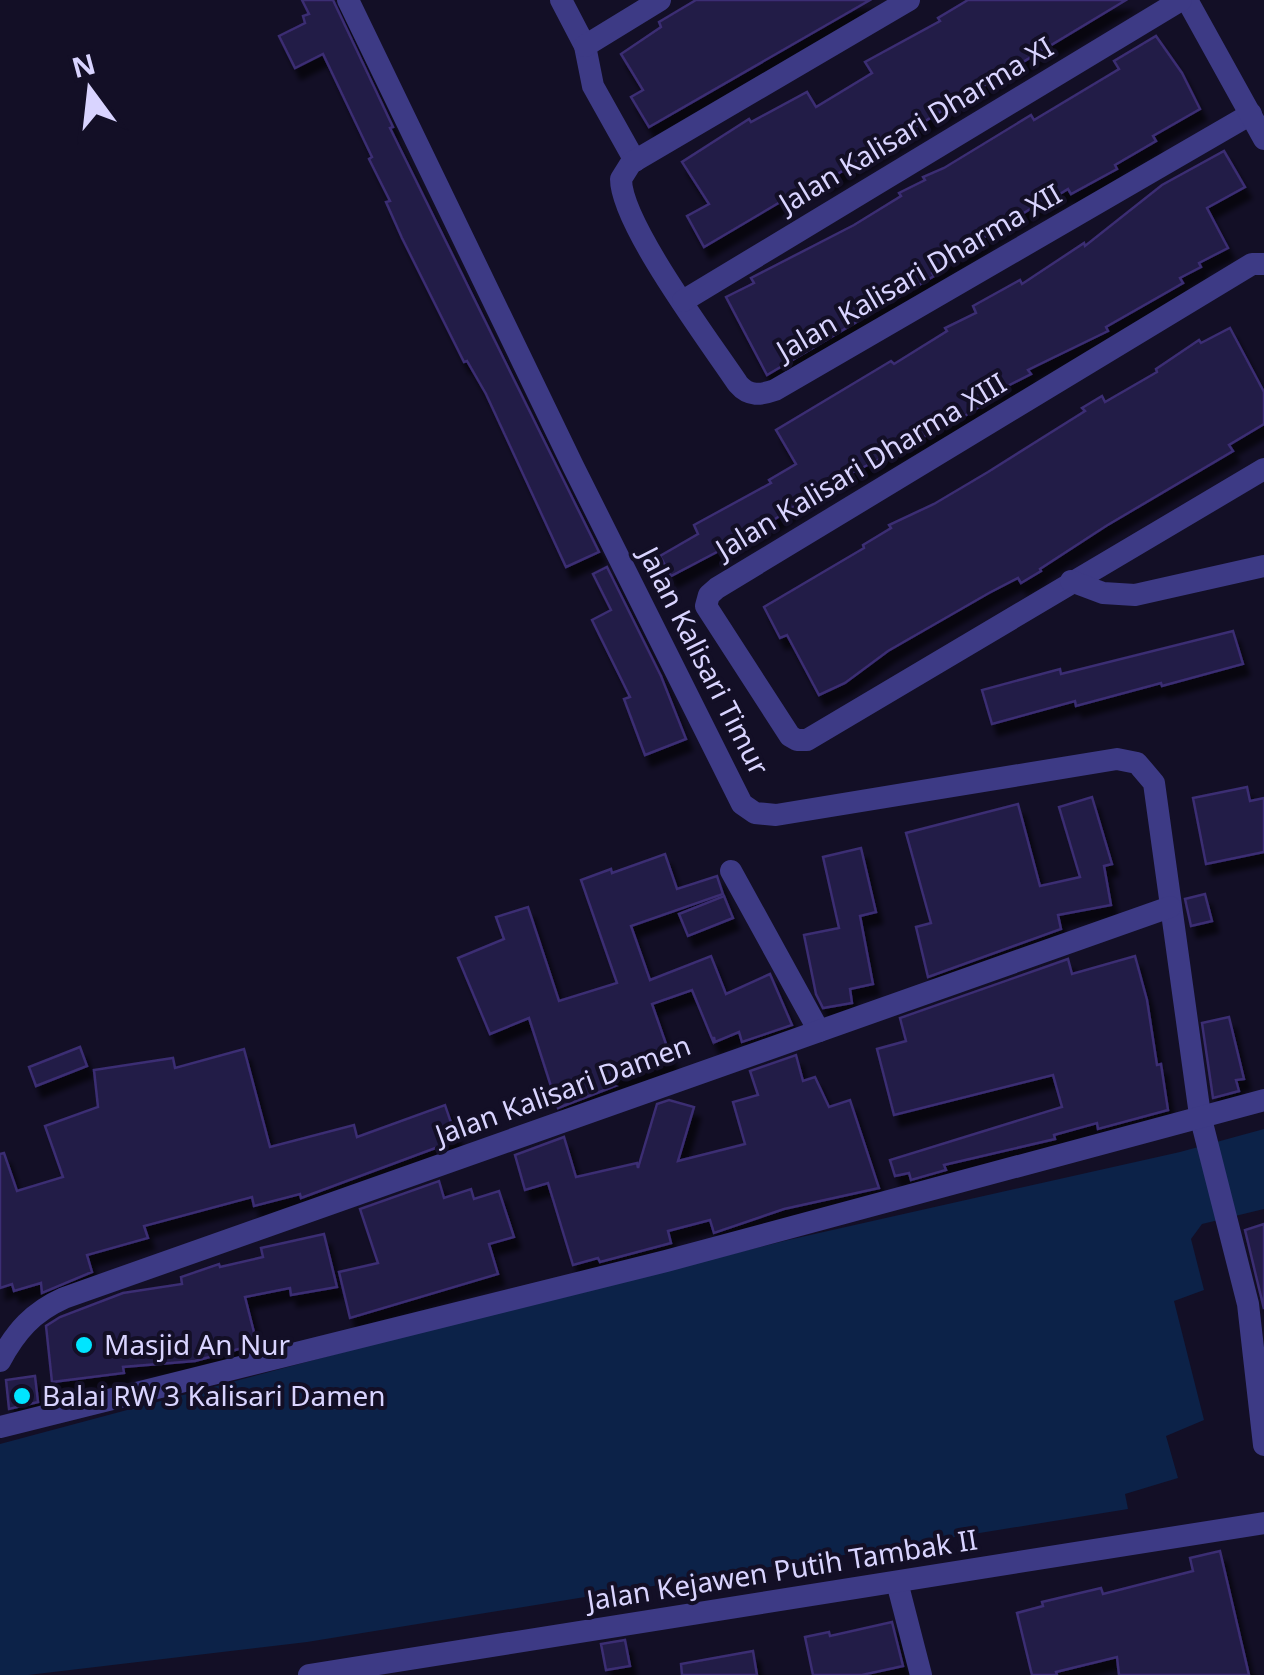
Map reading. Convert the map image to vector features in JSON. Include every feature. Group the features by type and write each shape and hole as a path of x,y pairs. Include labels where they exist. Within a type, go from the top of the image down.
{"street":[{"name":"Jalan Kalisari Timur","path":"348,0 573,466 742,804 755,813 776,815 1117,759 1136,763 1154,783 1203,1126"},
{"path":"561,0 586,46 593,86 635,161 908,0"},
{"path":"586,46 660,0"},
{"path":"1184,0 1264,139"},
{"name":"Jalan Kalisari Dharma XI","path":"682,301 1184,0"},
{"name":"Jalan Kalisari Dharma XII","path":"635,161 621,179 625,204 639,234 742,389 766,394 1250,114"},
{"name":"Jalan Kalisari Dharma XIII","path":"1264,264 1252,264 734,578 712,592 706,606 790,736 803,741 1264,469"},
{"path":"1070,581 1103,593 1134,595 1264,566"},
{"path":"731,871 819,1031"},
{"name":"Jalan Kalisari Damen","path":"0,1361 22,1326 64,1298 1170,907"},
{"path":"0,1426 1203,1126 1264,1100"},
{"path":"1203,1126 1231,1240 1256,1302 1263,1431"},
{"name":"Jalan Kejawen Putih Tambak II","path":"310,1675 1264,1524"},
{"path":"897,1582 921,1675"}],"water":[{"path":"1264,1129 1264,1209 1202,1224 1191,1239 1204,1290 1174,1301 1204,1420 1166,1436 1178,1478 1125,1494 1128,1509 307,1642 0,1675 0,1444 415,1333 788,1240 1180,1152"}],"building":[{"path":"302,0 333,0 393,127 390,128 599,552 566,567 486,394 467,361 464,362 402,238 386,202 390,201 369,159 372,157 323,54 295,68 279,36 305,23 303,16 309,14"},
{"path":"696,0 870,0 649,127 631,97 643,90 621,54 661,27 659,22"},
{"path":"968,0 1126,0 824,182 821,178 704,247 687,216 709,204 682,162 749,119 751,122 807,92 816,107 872,73 865,62 940,21 938,18"},
{"path":"1156,36 1182,73 1200,109 1153,136 1156,141 1115,165 1117,169 1071,194 1068,189 1040,203 932,273 934,276 767,375 726,297 754,283 751,278 854,225 925,180 923,177 1031,115 1034,120 1119,69 1114,61"},
{"path":"1224,151 1245,187 1207,208 1228,248 1199,263 1201,267 1180,278 1183,283 1106,327 1108,331 1028,370 1031,374 982,399 984,404 963,417 826,486 755,532 671,576 660,556 698,534 694,525 771,483 769,480 796,464 776,430 976,313 973,306 1020,280 1022,284 1084,243 1085,246 1162,185"},
{"path":"1230,328 1264,392 1264,424 1229,445 1233,451 1106,526 1041,571 1021,583 1018,578 989,593 888,651 845,683 819,695 787,635 780,638 764,607 864,548 863,545 891,528 889,525 988,472 1085,411 1082,408 1102,396 1105,402 1157,372 1199,340 1201,343"},
{"path":"607,567 661,676 686,739 645,755 624,699 630,697 592,620 611,610 593,574"},
{"path":"1233,631 1243,664 1076,706 1075,701 992,724 982,690"},
{"path":"1247,787 1250,801 1264,798 1264,852 1206,864 1193,798"},
{"path":"1092,797 1112,864 1104,866 1111,905 1058,915 1061,929 928,977 916,927 931,923 906,833 1018,804 1040,886 1080,877 1059,807"},
{"path":"861,848 876,912 860,916 873,984 850,989 852,1003 823,1008 816,994 804,935 839,928 823,857"},
{"path":"665,854 677,889 717,876 723,894 631,926 650,980 711,956 726,994 770,974 792,1025 742,1042 739,1032 715,1042 692,990 652,1004 672,1061 606,1083 615,1086 558,1108 529,1018 490,1034 458,958 504,939 496,917 528,907 559,1001 617,983 581,880"},
{"path":"1205,894 1212,921 1191,926 1185,899"},
{"path":"724,896 733,918 688,936 679,914"},
{"path":"1135,956 1168,1110 1098,1129 1097,1123 1054,1135 1055,1139 944,1165 946,1170 911,1180 909,1173 895,1176 890,1160 1062,1107 1053,1075 894,1115 877,1049 906,1041 900,1018 1068,959 1072,974"},
{"path":"1229,1017 1244,1079 1236,1080 1239,1091 1213,1098 1202,1023"},
{"path":"80,1047 87,1066 36,1086 29,1067"},
{"path":"244,1049 270,1147 354,1125 357,1137 445,1105 457,1140 301,1198 300,1194 254,1206 252,1197 144,1226 148,1238 87,1255 92,1272 42,1293 41,1283 14,1291 12,1284 0,1288 0,1154 4,1153 17,1191 63,1177 45,1126 98,1107 94,1070 173,1058 175,1068"},
{"path":"796,1055 803,1081 815,1077 829,1107 850,1100 879,1188 784,1209 714,1233 710,1220 668,1231 671,1243 573,1265 548,1183 525,1190 515,1155 564,1137 576,1177 637,1163 638,1168 657,1104 669,1100 694,1107 678,1161 745,1144 733,1102 758,1095 750,1071"},
{"path":"439,1181 444,1198 471,1189 474,1199 499,1191 514,1237 489,1244 498,1274 350,1318 339,1272 378,1263 360,1209"},
{"path":"1264,1224 1264,1309 1245,1230"},
{"path":"324,1234 337,1287 291,1295 290,1288 245,1297 257,1344 195,1361 123,1367 124,1373 52,1382 46,1326 60,1317 123,1293 182,1284 181,1277 219,1264 220,1267 263,1257 261,1248"},
{"name":"Balai RW 3 Kalisari Damen","path":"35,1376 38,1402 9,1409 6,1380"},
{"path":"1220,1551 1249,1675 1119,1675 1117,1657 1056,1672 1057,1675 1032,1675 1017,1613 1043,1606 1042,1602 1101,1588 1103,1594 1193,1571 1190,1558"},
{"path":"892,1622 903,1666 862,1675 813,1675 805,1637 829,1632 830,1636"},
{"path":"625,1640 630,1666 606,1670 601,1644"},
{"path":"753,1651 757,1675 682,1675 681,1664"}],"place":[{"name":"Masjid An Nur","path":"84,1345"},
{"name":"Balai RW 3 Kalisari Damen","path":"22,1396"}]}
